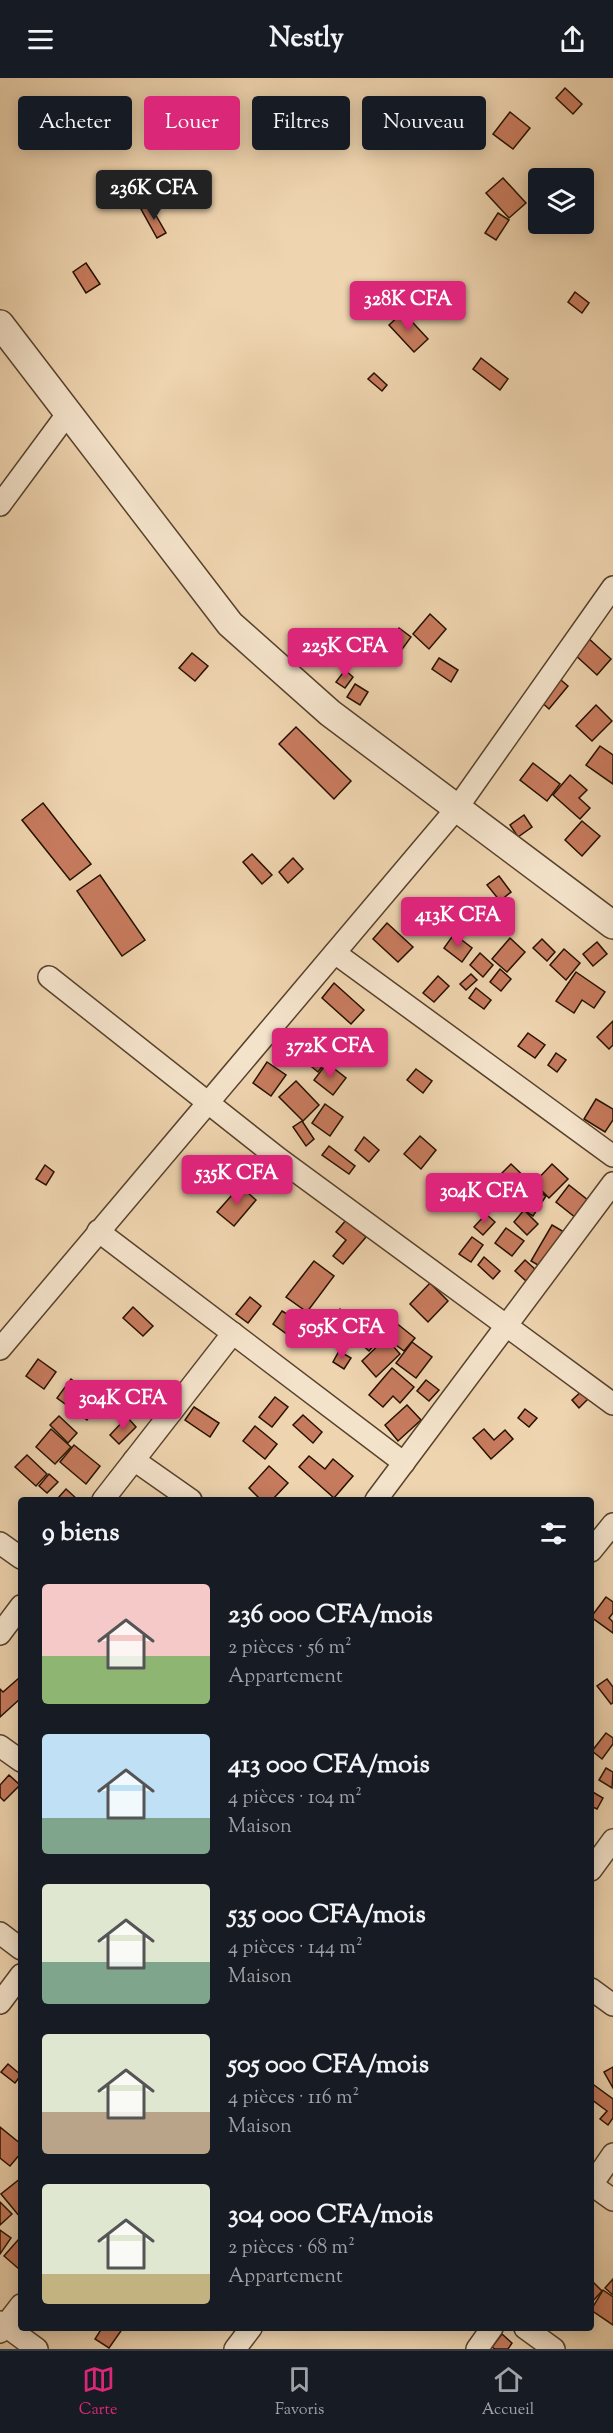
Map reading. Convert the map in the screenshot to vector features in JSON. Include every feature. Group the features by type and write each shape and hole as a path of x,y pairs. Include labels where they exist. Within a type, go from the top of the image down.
{"street":[{"path":"0,324 230,624 330,713 613,925"},
{"path":"0,505 68,413"},
{"path":"0,1349 457,808 613,587"},
{"path":"335,953 613,1156"},
{"path":"49,977 278,1158 613,1404"},
{"path":"378,1497 613,1183"},
{"path":"98,1231 404,1463"},
{"path":"105,1497 233,1333"},
{"path":"134,1460 187,1497"},
{"path":"594,1547 613,1524"},
{"path":"0,1543 18,1556"},
{"path":"0,1634 18,1610"},
{"path":"0,1746 18,1759"},
{"path":"594,1866 613,1840"},
{"path":"0,1933 18,1947"},
{"path":"0,2003 18,1979"},
{"path":"594,1991 613,2005"},
{"path":"594,2182 613,2154"},
{"path":"594,2188 613,2200"},
{"path":"18,2308 2,2327 37,2349"},
{"path":"235,2349 249,2331"},
{"path":"477,2349 490,2331"},
{"path":"529,2331 554,2349"}],"building":[{"path":"565,88 582,104 573,114 556,98"},
{"path":"510,112 530,128 513,149 493,134"},
{"path":"503,178 526,203 509,218 486,193"},
{"path":"150,205 166,233 157,238 141,209"},
{"path":"498,213 509,220 496,240 485,233"},
{"path":"86,263 100,284 86,293 73,272"},
{"path":"575,292 589,303 582,313 568,302"},
{"path":"403,312 428,339 414,352 389,325"},
{"path":"481,358 508,379 500,390 473,369"},
{"path":"374,373 387,385 382,391 368,379"},
{"path":"430,614 446,629 429,649 413,634"},
{"path":"399,628 411,637 395,659 383,651"},
{"path":"587,637 611,659 597,675 573,653"},
{"path":"192,653 208,666 195,681 179,668"},
{"path":"439,658 458,670 451,682 432,669"},
{"path":"345,670 353,677 345,688 336,682"},
{"path":"555,675 568,686 549,709 537,698"},
{"path":"355,684 368,692 360,705 347,697"},
{"path":"596,705 612,721 592,741 576,726"},
{"path":"296,727 351,781 334,799 279,744"},
{"path":"600,746 613,755 613,784 586,765"},
{"path":"533,763 560,784 547,801 520,780"},
{"path":"570,775 587,790 579,798 590,808 580,819 553,795"},
{"path":"43,803 91,864 70,880 22,820"},
{"path":"524,815 532,827 518,837 510,825"},
{"path":"582,821 600,836 582,856 565,840"},
{"path":"252,854 272,875 262,884 243,862"},
{"path":"293,858 303,869 288,883 279,872"},
{"path":"100,875 145,940 122,956 77,891"},
{"path":"499,876 511,892 500,901 487,885"},
{"path":"387,923 413,947 398,962 373,939"},
{"path":"454,934 472,948 462,962 444,948"},
{"path":"510,938 525,952 507,972 492,959"},
{"path":"542,939 555,952 547,961 533,948"},
{"path":"597,942 607,954 593,966 583,954"},
{"path":"564,949 580,963 566,980 550,965"},
{"path":"480,953 493,965 483,977 470,965"},
{"path":"500,969 511,979 501,991 490,982"},
{"path":"576,972 605,992 594,1008 582,1000 574,1013 556,1001"},
{"path":"471,974 477,980 466,990 460,984"},
{"path":"438,976 449,986 434,1002 423,993"},
{"path":"334,983 364,1010 351,1024 322,998"},
{"path":"476,988 491,1000 484,1009 469,998"},
{"path":"613,1021 613,1045 609,1049 597,1037"},
{"path":"528,1033 545,1045 535,1058 518,1046"},
{"path":"556,1053 566,1060 557,1072 548,1065"},
{"path":"314,1054 325,1063 318,1072 307,1063"},
{"path":"267,1062 286,1075 271,1096 253,1083"},
{"path":"327,1063 346,1078 333,1095 314,1080"},
{"path":"416,1069 432,1081 423,1093 407,1080"},
{"path":"296,1081 319,1105 303,1121 279,1097"},
{"path":"596,1099 613,1109 613,1120 605,1132 584,1119"},
{"path":"325,1104 343,1117 330,1136 312,1123"},
{"path":"302,1121 314,1139 306,1146 293,1127"},
{"path":"420,1136 436,1150 421,1169 404,1154"},
{"path":"364,1137 379,1150 369,1162 355,1150"},
{"path":"329,1146 355,1166 349,1174 322,1155"},
{"path":"262,1156 270,1164 258,1176 251,1168"},
{"path":"511,1164 533,1185 516,1203 494,1181"},
{"path":"552,1164 568,1179 549,1198 534,1183"},
{"path":"45,1165 54,1172 46,1185 36,1179"},
{"path":"569,1185 589,1201 576,1218 556,1202"},
{"path":"240,1186 256,1200 234,1226 217,1212"},
{"path":"532,1187 546,1196 533,1216 520,1208"},
{"path":"524,1210 538,1224 527,1235 514,1222"},
{"path":"486,1214 495,1222 483,1235 474,1227"},
{"path":"346,1220 366,1237 343,1264 333,1256 346,1240 336,1232"},
{"path":"552,1225 564,1232 543,1268 531,1261"},
{"path":"506,1228 524,1241 512,1256 495,1243"},
{"path":"472,1237 483,1245 471,1262 459,1254"},
{"path":"484,1257 500,1271 493,1279 478,1265"},
{"path":"525,1260 536,1270 526,1281 515,1271"},
{"path":"314,1261 334,1276 307,1312 286,1297"},
{"path":"430,1283 448,1301 428,1322 410,1304"},
{"path":"250,1297 261,1306 248,1323 236,1314"},
{"path":"133,1307 153,1326 143,1336 123,1318"},
{"path":"340,1309 356,1326 337,1343 322,1326"},
{"path":"282,1311 298,1321 288,1335 273,1324"},
{"path":"371,1312 389,1328 369,1351 351,1335"},
{"path":"395,1322 415,1338 404,1351 384,1336"},
{"path":"386,1338 400,1354 376,1377 362,1361"},
{"path":"412,1342 432,1357 416,1378 396,1363"},
{"path":"339,1351 351,1358 344,1369 333,1362"},
{"path":"38,1359 56,1372 44,1389 26,1376"},
{"path":"392,1368 414,1387 400,1403 393,1396 383,1407 369,1395"},
{"path":"71,1379 100,1400 87,1420 57,1398"},
{"path":"426,1380 439,1390 429,1401 417,1391"},
{"path":"584,1389 591,1396 579,1408 572,1400"},
{"path":"275,1397 288,1407 272,1427 259,1417"},
{"path":"407,1405 421,1420 398,1441 385,1425"},
{"path":"194,1407 219,1423 210,1437 185,1420"},
{"path":"525,1409 537,1418 529,1427 518,1418"},
{"path":"303,1415 322,1432 313,1443 293,1425"},
{"path":"59,1416 77,1433 68,1443 50,1425"},
{"path":"127,1417 136,1427 119,1444 110,1435"},
{"path":"255,1426 277,1444 265,1459 243,1441"},
{"path":"51,1429 71,1447 55,1464 36,1447"},
{"path":"484,1429 494,1440 505,1430 513,1439 491,1459 473,1438"},
{"path":"74,1445 100,1466 86,1484 60,1462"},
{"path":"27,1455 47,1474 36,1486 15,1467"},
{"path":"309,1456 325,1469 333,1459 353,1476 333,1497 299,1467"},
{"path":"269,1466 288,1483 275,1497 258,1497 249,1488"},
{"path":"49,1474 58,1482 47,1493 39,1486"},
{"path":"66,1489 75,1497 59,1497"},
{"path":"606,1597 613,1602 613,1613 609,1618 613,1622 613,1633 594,1619 594,1613"},
{"path":"18,1679 18,1701 0,1717 0,1689 3,1692"},
{"path":"607,1679 613,1687 613,1703 611,1704 597,1686"},
{"path":"606,1733 613,1738 613,1744 602,1759 594,1753 594,1748"},
{"path":"606,1768 613,1772 612,1788 599,1780"},
{"path":"9,1775 18,1783 18,1787 4,1801 0,1797 0,1785"},
{"path":"594,1793 603,1798 597,1809 594,1808"},
{"path":"8,2064 18,2072 18,2079 15,2083 1,2072"},
{"path":"613,2067 613,2088 604,2072"},
{"path":"594,2085 613,2099 613,2118 608,2125 600,2119 607,2111 594,2101"},
{"path":"0,2127 18,2142 18,2157 10,2166 0,2158"},
{"path":"18,2180 18,2215 1,2194"},
{"path":"0,2202 12,2214 0,2225"},
{"path":"0,2230 11,2238 0,2254"},
{"path":"18,2240 18,2268 4,2256"},
{"path":"613,2279 613,2295 605,2288"},
{"path":"594,2283 602,2291 594,2300"},
{"path":"603,2290 613,2297 613,2325 594,2312 594,2305"},
{"path":"100,2331 121,2331 109,2348 95,2339"},
{"path":"502,2334 512,2343 508,2349 495,2349 492,2347"}]}
